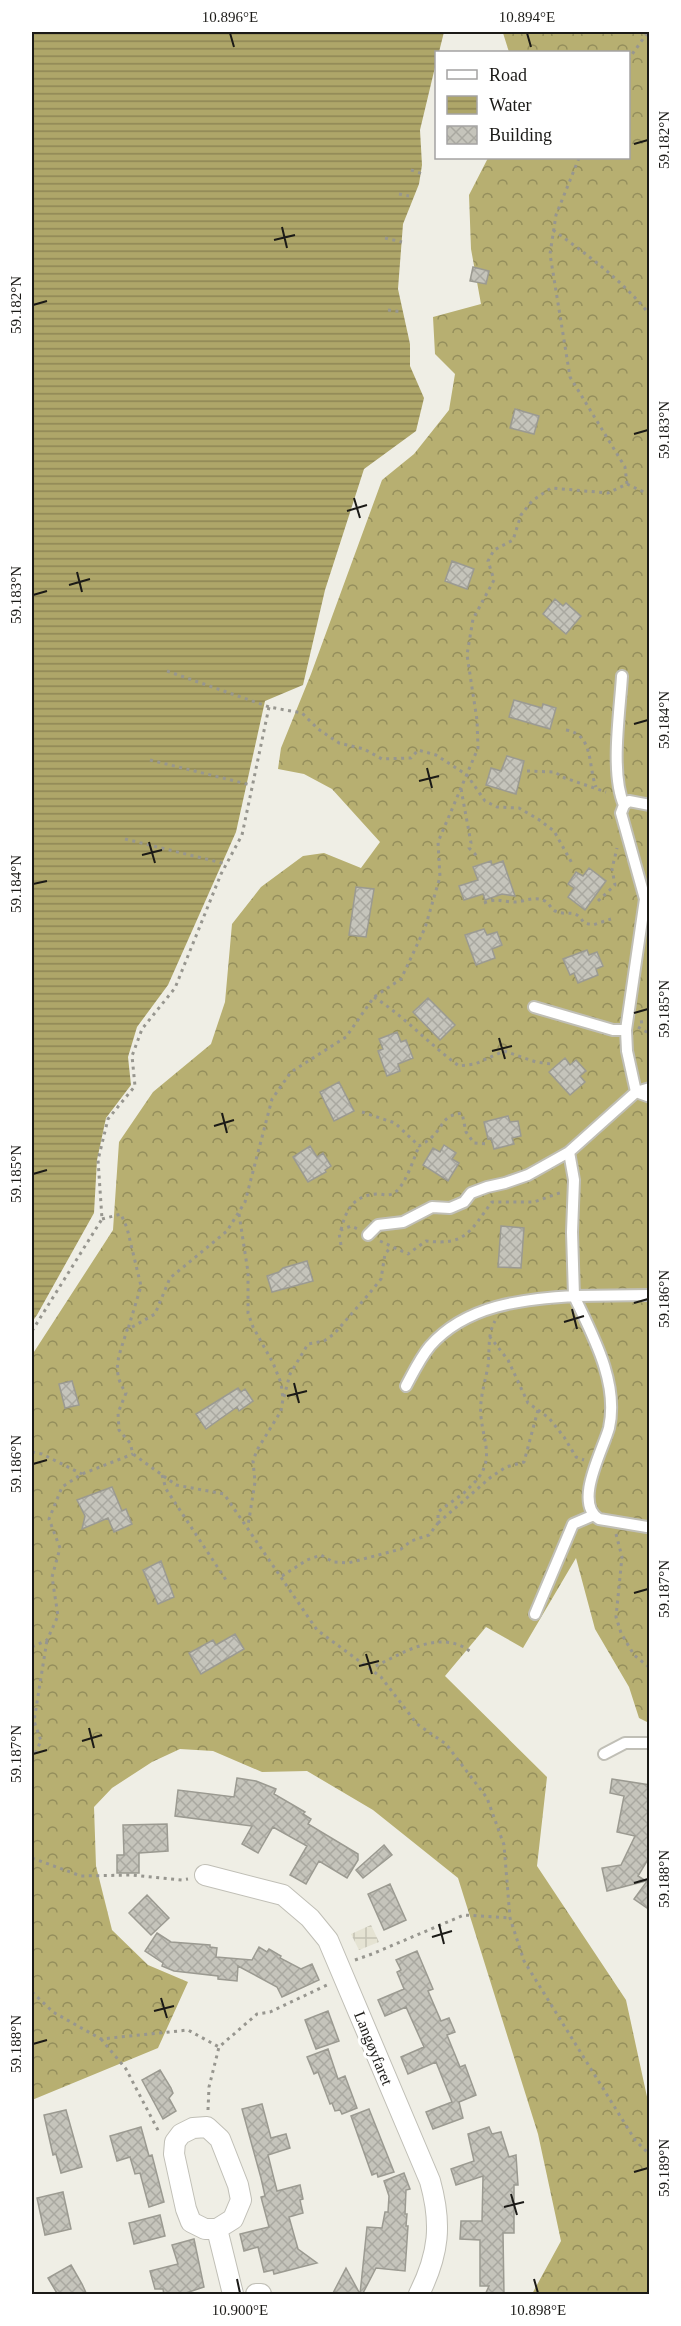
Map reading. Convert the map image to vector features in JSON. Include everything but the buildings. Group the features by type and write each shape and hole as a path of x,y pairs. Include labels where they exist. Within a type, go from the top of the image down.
{"street":[{"name":"Langøyfaret","path":"205,1875 284,1895 310,1918 328,1940 430,2181 436,2203 437,2242 428,2276 419,2295"},
{"path":"207,2127 220,2139 238,2185 241,2200 233,2219 217,2229 205,2229 191,2222 186,2210 174,2154 175,2142 180,2134 193,2128 207,2127"},
{"path":"217,2229 233,2295"},
{"path":"256,2295 261,2295"}],"lane":[{"path":"622,676 617,760 622,800 621,813 645,898 626,1030 627,1051 636,1092"},
{"path":"622,800 650,805"},
{"path":"534,1007 613,1030 626,1030"},
{"path":"368,1235 378,1225 403,1222 432,1207 450,1208 464,1202 471,1193 487,1186 528,1175 569,1152 636,1092 650,1088"},
{"path":"636,1092 650,1097"},
{"path":"569,1152 574,1180 572,1232 574,1296 598,1351 609,1383 612,1403 609,1429 588,1491 594,1515"},
{"path":"406,1386 420,1359 438,1339 472,1315 528,1299 650,1295"},
{"path":"536,1614 573,1524 594,1515 615,1523 647,1527"},
{"path":"604,1754 625,1743 650,1743"}],"path":[{"path":"630,57 648,32"},
{"path":"579,159 556,215 550,254 570,377 625,467 627,484"},
{"path":"411,170 423,174"},
{"path":"399,194 409,196"},
{"path":"553,230 586,253 636,298 650,315"},
{"path":"385,238 402,242"},
{"path":"388,310 402,312"},
{"path":"627,484 650,495"},
{"path":"128,1330 154,1314 170,1278 227,1231 245,1202 272,1099 291,1072 346,1037 374,997 400,979 425,928 440,877 438,842 478,748 477,720 467,655 473,619 494,580 488,561 494,550 513,540 521,515 532,501 551,488 608,493 627,484"},
{"path":"168,671 269,707 302,713 318,729 339,743 364,749 382,759 411,758 418,750 436,755 467,775 484,801 497,807 519,808 554,831 573,865"},
{"path":"32,1331 102,1219 98,1160 108,1119 135,1086 132,1056 142,1029 175,988 226,864 242,835 269,707"},
{"path":"566,730 579,734 585,743 597,788"},
{"path":"150,760 251,785"},
{"path":"527,771 555,772 622,800"},
{"path":"461,789 471,843 469,848 477,856"},
{"path":"598,900 615,885 612,869 619,842 626,837"},
{"path":"125,839 226,864"},
{"path":"484,903 501,899 512,902 527,898 535,899 545,901 555,911 580,915 584,923 593,925 611,919"},
{"path":"374,997 395,1011 435,1049 459,1066 475,1064 504,1051 536,1062 551,1064"},
{"path":"362,1112 395,1122 419,1146"},
{"path":"341,1245 339,1233 347,1209 358,1200 371,1195 389,1196 394,1193 407,1175 419,1146 433,1137 450,1115 462,1113 466,1132 474,1143 488,1144"},
{"path":"341,1230 351,1226 356,1227 408,1254 426,1241 445,1244 468,1234 492,1202 534,1202 564,1191 574,1180"},
{"path":"239,1212 248,1272 248,1313 273,1363 281,1383 284,1399"},
{"path":"102,1219 121,1214 127,1228 141,1286 116,1370 119,1383 126,1393 118,1413 119,1430 130,1443 133,1454 176,1485 224,1494 317,1630 381,1677 417,1724 446,1744 487,1798 504,1845 510,1918 524,1961 635,2139 650,2155"},
{"path":"247,1527 255,1482 253,1461 257,1450 281,1411 290,1374 308,1344 324,1341 334,1334 381,1279 385,1254 391,1247"},
{"path":"438,1523 438,1512 472,1486 486,1464 487,1441 481,1417 482,1389 488,1366 490,1329 505,1304"},
{"path":"490,1336 508,1360 528,1403 554,1424 576,1457 596,1465"},
{"path":"282,1576 307,1560 321,1555 333,1562 348,1563 401,1549 411,1541 429,1535 438,1523 491,1477 506,1467 524,1462 538,1410"},
{"path":"32,1452 42,1454 82,1474"},
{"path":"32,1760 40,1741 33,1722 47,1641 58,1616 52,1577 60,1548 49,1519 62,1487 82,1474 133,1454"},
{"path":"161,1474 166,1489 228,1583"},
{"path":"615,1523 617,1542 622,1557 616,1617 621,1634 634,1654 650,1668"},
{"path":"369,1669 430,1642 444,1640 455,1643 472,1653"},
{"path":"32,1647 47,1641"},
{"path":"32,1857 81,1876 131,1875 182,1880 205,1875"},
{"path":"207,2127 209,2087 219,2047 257,2014 270,2012 372,1954 464,1915 510,1918"},
{"path":"32,1992 52,2012 101,2038 126,2069 166,2144 174,2154"},
{"path":"101,2038 188,2030 219,2047"}],"shaded area":[{"path":"371,1925 379,1942 359,1950 351,1934"}],"green space":[{"path":"649,32 649,1723 639,1718 629,1687 595,1629 576,1558 523,1648 486,1627 445,1676 547,1777 537,1866 626,2000 649,2106 648,2294 532,2294 561,2241 538,2134 458,1878 373,1810 307,1771 262,1772 213,1751 180,1749 152,1762 112,1788 94,1807 96,1866 112,1930 148,1965 188,1982 158,2048 32,2100 32,1355 113,1230 119,1142 153,1092 211,1044 225,1002 232,924 261,887 303,856 324,853 361,868 380,842 332,789 304,774 278,769 281,748 311,674 382,480 414,454 449,410 455,374 435,354 433,317 481,304 471,249 469,195 487,159 630,159 630,51 509,51 503,33"}],"water":[{"path":"32,32 444,32 439,51 435,51 435,67 420,130 422,165 419,184 403,224 398,289 410,344 410,366 424,398 416,431 364,469 325,590 303,685 265,701 236,832 168,985 137,1027 128,1057 131,1085 106,1118 97,1160 94,1213 32,1322"}]}
